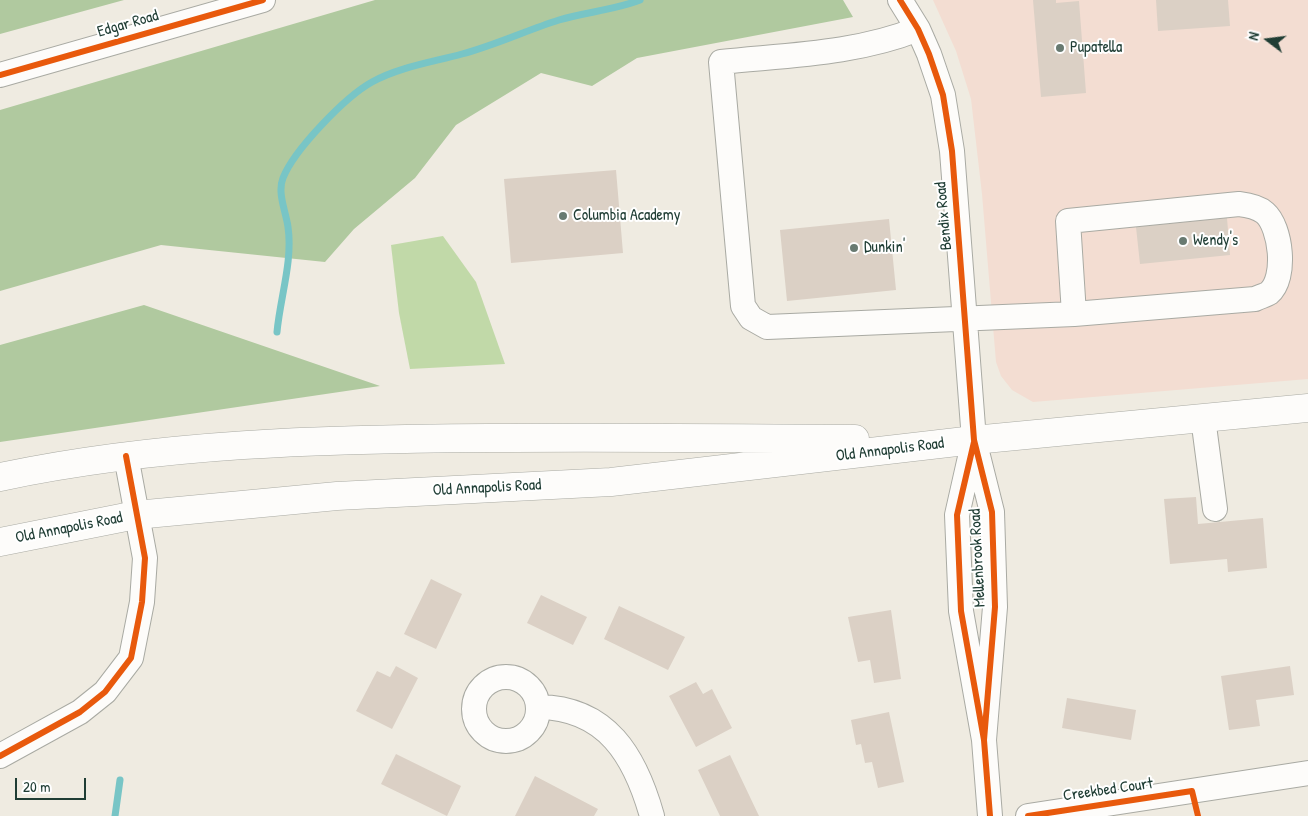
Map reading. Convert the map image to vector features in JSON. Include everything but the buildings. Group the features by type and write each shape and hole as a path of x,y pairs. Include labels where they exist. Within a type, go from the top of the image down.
{"main road":[{"name":"Old Annapolis Road","path":"0,542 136,514 337,496 611,482 974,440 1308,408"},
{"name":"Old Annapolis Road","path":"0,477 126,456 212,446 330,439 612,437 974,440"}],"street":[{"name":"Edgar Road","path":"0,75 263,0"},
{"name":"Bendix Road","path":"900,0 918,29 929,54 943,96 952,151 974,440"},
{"path":"918,29 893,39 865,46 721,62 731,193 743,306 751,318 767,327 966,317 1074,314 1255,299 1269,292 1276,282 1280,267 1279,248 1274,226 1265,213 1252,206 1239,204 1068,221 1074,314"},
{"path":"1203,418 1215,509"},
{"name":"Mellenbrook Road","path":"974,440 992,512 995,607 984,740"},
{"name":"Mellenbrook Road","path":"974,440 957,515 961,611 984,740 990,816"},
{"path":"0,756 80,712 118,678 131,658 142,602 145,558 126,456"},
{"path":"538,707 560,707 586,715 609,733 626,754 643,784 652,816"},
{"name":"Creekbed Court","path":"1028,816 1308,773"}],"shaded area":[{"path":"933,0 1308,0 1308,379 1033,402 1012,390 1001,376 996,362 982,194 971,99 956,51"}],"green space":[{"path":"0,0 124,0 0,34"},
{"path":"375,0 843,0 853,17 637,58 592,86 541,73 456,125 415,178 354,229 325,262 161,245 0,291 0,110"},
{"path":"443,236 476,282 505,364 410,369 399,313 391,245"},
{"path":"144,305 380,386 0,442 0,345"}],"waterway":[{"path":"277,332 289,253 288,227 281,196 281,184 289,166 309,139 348,99 372,82 393,72 475,50 559,20 640,0"},
{"path":"115,816 120,780"}],"cycle path":[{"path":"0,75 263,0"},
{"path":"900,0 918,29 929,54 943,95 952,151 974,440 992,512 995,607 984,740"},
{"path":"974,442 957,515 961,611 984,740 990,816"},
{"path":"0,756 80,712 105,692 131,658 142,602 145,558 126,456"},
{"path":"1028,816 1192,791 1198,816"}],"place":[{"name":"Pupatella","path":"1060,48"},
{"name":"Columbia Academy","path":"563,216"},
{"name":"Wendy's","path":"1183,241"},
{"name":"Dunkin'","path":"854,248"}]}
